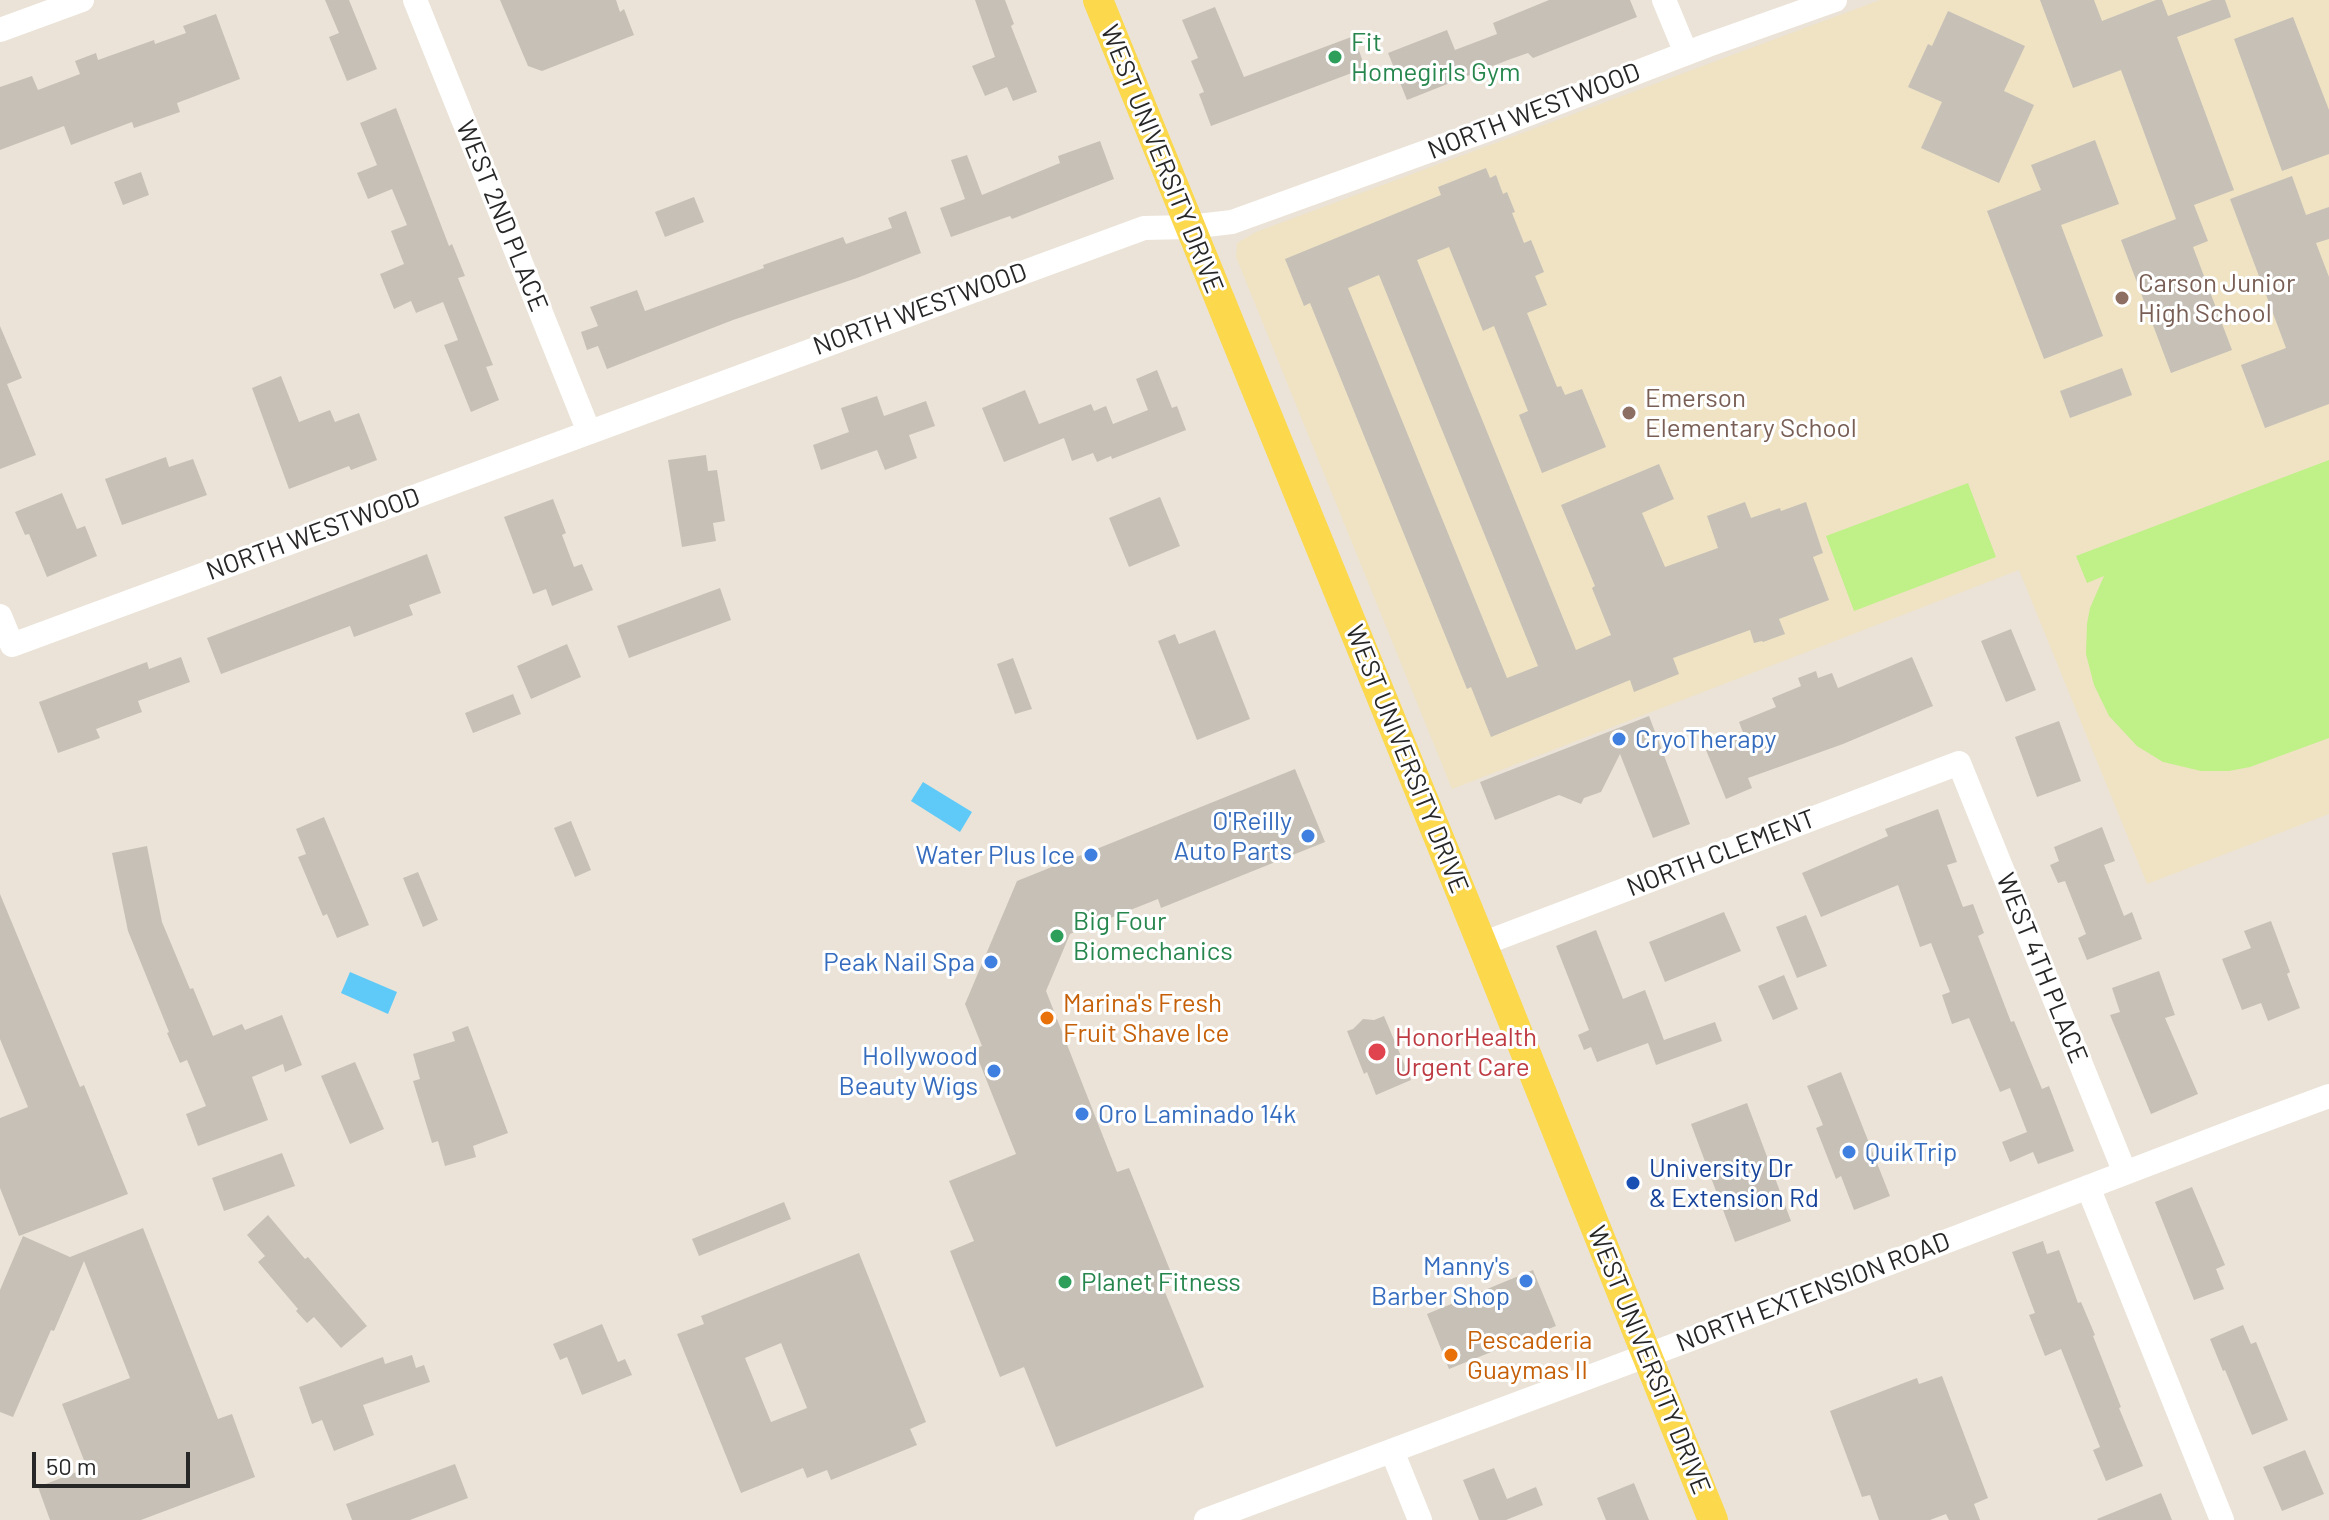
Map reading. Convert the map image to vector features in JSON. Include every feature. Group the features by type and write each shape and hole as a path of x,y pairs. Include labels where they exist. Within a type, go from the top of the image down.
{"main road":[{"name":"WEST UNIVERSITY DRIVE","path":"1098,0 1713,1520"}],"street":[{"path":"0,30 82,0"},
{"name":"WEST 2ND PLACE","path":"415,0 589,432"},
{"path":"1664,0 1686,53"},
{"name":"NORTH WESTWOOD","path":"0,616 12,645 1144,228 1232,222 1835,0"},
{"name":"NORTH CLEMENT","path":"1482,944 1959,763"},
{"name":"WEST 4TH PLACE","path":"1959,763 2125,1173"},
{"name":"NORTH EXTENSION ROAD","path":"1206,1520 2329,1096"},
{"path":"2088,1187 2222,1520"},
{"path":"1392,1451 1420,1520"}],"shaded area":[{"path":"1880,0 2329,0 2329,814 2147,884 2019,570 1452,789 1236,257 1237,243 1256,232"}],"green space":[{"path":"2329,460 2329,738 2250,767 2229,771 2201,771 2163,762 2137,746 2109,716 2094,685 2086,654 2087,624 2090,608 2104,576 2087,583 2076,556"},
{"path":"1968,483 1996,557 1854,611 1826,536"}],"water":[{"path":"923,782 972,812 960,832 911,801"},
{"path":"350,972 397,992 388,1014 341,993"}],"building":[{"path":"325,0 349,0 377,69 347,81 329,37 339,33"},
{"path":"500,0 616,0 620,12 624,9 634,35 542,71 528,66"},
{"path":"975,0 1005,0 1014,24 1011,26 1037,92 1013,101 1007,87 985,96 972,66 995,57"},
{"path":"1549,0 1630,0 1637,17 1533,58 1528,53 1508,60 1407,100 1388,53 1447,30 1455,50 1497,34 1493,23"},
{"path":"2040,0 2094,0 2102,21 2156,0 2162,0 2168,16 2212,0 2225,0 2231,17 2177,37 2234,190 2194,205 2208,241 2193,247 2232,350 2171,373 2121,240 2176,219 2121,70 2073,88"},
{"path":"1215,7 1244,77 1354,36 1365,68 1211,126 1199,94 1204,92 1191,61 1198,58 1182,20"},
{"path":"1948,11 2025,46 2004,91 2034,105 1999,183 1921,148 1942,102 1908,87"},
{"path":"216,14 240,79 177,103 180,112 134,128 132,122 71,145 64,126 0,150 0,87 32,76 38,90 80,74 75,61 96,53 98,60 154,40 155,44 186,33 183,26"},
{"path":"2293,17 2329,110 2329,154 2282,171 2234,39"},
{"path":"396,108 449,246 452,244 465,276 458,278 493,365 486,367 499,400 471,412 444,345 458,340 443,302 416,313 411,301 394,309 380,274 404,264 391,231 407,225 392,189 368,199 357,173 377,165 360,123"},
{"path":"2095,140 2119,204 2061,225 2103,336 2044,359 1987,211 2041,190 2031,165"},
{"path":"1100,141 1114,179 1012,219 1010,216 951,237 940,208 965,199 951,160 967,155 982,195 1060,163 1058,156"},
{"path":"1486,168 1490,178 1496,175 1503,194 1507,192 1524,243 1531,240 1544,272 1535,276 1547,305 1527,313 1557,387 1561,386 1565,395 1582,389 1606,447 1542,473 1519,415 1528,411 1494,326 1483,331 1449,247 1417,260 1576,650 1611,635 1592,588 1595,586 1561,505 1659,464 1674,499 1642,513 1665,567 1718,548 1707,516 1745,502 1751,518 1806,502 1823,553 1813,557 1829,600 1779,619 1785,634 1754,643 1750,630 1673,658 1679,674 1634,692 1630,680 1491,737 1471,687 1467,689 1310,303 1304,306 1285,259 1441,195 1438,187","holes":["1379,275 1538,666 1507,678 1348,288"]},
{"path":"141,172 149,195 123,205 114,182"},
{"path":"2292,176 2306,215 2329,207 2329,239 2316,243 2329,277 2329,404 2265,428 2241,365 2286,348 2230,199"},
{"path":"694,197 704,222 665,237 655,212"},
{"path":"906,211 921,253 607,369 598,346 587,350 581,332 598,326 590,307 637,290 645,311 843,237 846,244 892,228 888,218"},
{"path":"0,326 22,378 7,384 36,455 0,469"},
{"path":"2122,368 2132,395 2070,418 2060,391"},
{"path":"1157,370 1172,408 1177,406 1186,430 1112,459 1111,456 1097,462 1093,453 1072,461 1064,438 1004,462 982,408 1025,390 1039,424 1091,404 1094,411 1106,406 1113,424 1148,410 1136,379"},
{"path":"281,376 299,422 330,410 335,422 359,413 377,460 351,470 349,466 289,489 252,388"},
{"path":"877,396 884,416 926,401 935,426 909,435 917,458 885,470 877,450 821,470 813,445 849,432 841,408"},
{"path":"706,455 708,471 717,470 725,521 713,523 716,541 682,547 668,460"},
{"path":"166,457 169,467 193,459 207,495 122,525 105,479"},
{"path":"62,493 77,529 85,526 97,556 47,577 29,534 25,535 15,512"},
{"path":"1160,497 1180,546 1129,567 1109,518"},
{"path":"553,499 574,567 582,564 593,590 552,606 546,589 533,594 504,517"},
{"path":"427,554 441,593 409,605 413,615 354,637 350,626 221,674 207,638"},
{"path":"720,588 731,620 629,658 617,626"},
{"path":"2011,629 2036,690 2006,702 1981,641"},
{"path":"1215,630 1250,719 1197,740 1158,641 1175,634 1179,644"},
{"path":"567,644 581,677 531,699 517,666"},
{"path":"181,657 190,682 138,701 142,712 96,729 100,738 58,753 39,702 147,662 149,669"},
{"path":"1912,657 1933,706 1843,744 1748,778 1752,788 1726,799 1706,750 1744,735 1739,722 1776,707 1772,698 1801,686 1798,678 1816,671 1818,678 1832,673 1838,688"},
{"path":"1013,658 1032,709 1015,714 997,664"},
{"path":"513,694 521,714 473,733 465,713"},
{"path":"1649,716 1690,824 1653,838 1620,754 1601,792 1584,798 1581,804 1559,795 1495,820 1480,782"},
{"path":"2059,721 2081,781 2037,797 2015,737"},
{"path":"1295,769 1325,842 1161,908 1158,899 1070,934 1046,991 1117,1172 1129,1168 1174,1280 1162,1285 1204,1387 1056,1447 1024,1367 1000,1377 950,1251 974,1241 949,1181 1016,1154 974,1049 982,1046 965,1004 1017,881"},
{"path":"1938,809 1957,862 1947,865 1963,907 1973,904 1984,933 1978,936 2011,1022 2014,1021 2042,1089 2049,1086 2074,1151 2038,1164 2033,1152 2010,1162 2002,1142 2027,1132 2010,1088 2000,1092 1969,1018 1952,1024 1942,995 1950,992 1931,943 1920,947 1898,885 1821,917 1802,873 1888,836 1885,829"},
{"path":"324,817 369,925 337,938 327,914 323,916 298,857 306,854 296,829"},
{"path":"571,821 591,870 575,877 554,828"},
{"path":"2102,827 2115,861 2104,865 2124,916 2132,912 2142,939 2087,960 2078,938 2086,934 2065,881 2058,883 2050,865 2059,861 2054,847"},
{"path":"147,846 162,922 213,1036 242,1024 245,1030 282,1015 302,1065 285,1072 283,1064 252,1077 268,1120 198,1146 186,1114 206,1106 187,1060 180,1063 128,931 112,853"},
{"path":"418,872 438,920 423,927 403,878"},
{"path":"0,894 128,1194 19,1236 0,1188 0,1118 28,1107 0,1039"},
{"path":"1724,912 1741,951 1665,982 1649,942"},
{"path":"1806,915 1827,966 1797,978 1776,927"},
{"path":"2271,921 2300,1008 2268,1021 2261,1003 2242,1010 2222,959 2251,948 2244,931"},
{"path":"1596,930 1623,999 1645,990 1664,1040 1715,1022 1722,1041 1656,1065 1648,1043 1597,1062 1591,1047 1584,1050 1578,1035 1589,1030 1556,946"},
{"path":"2159,971 2175,1015 2165,1018 2198,1094 2151,1114 2110,1015 2120,1012 2112,988"},
{"path":"1784,975 1798,1009 1773,1020 1758,986"},
{"name":"HonorHealth Urgent Care","path":"1384,1016 1411,1080 1376,1095 1347,1031 1363,1019 1374,1020"},
{"path":"468,1026 508,1133 473,1146 476,1157 445,1166 438,1141 432,1143 413,1081 420,1079 413,1054 455,1041 452,1032"},
{"path":"355,1062 384,1129 350,1144 321,1076"},
{"name":"QuikTrip","path":"1841,1072 1890,1196 1854,1210 1841,1176 1836,1179 1816,1128 1823,1125 1807,1086"},
{"path":"1747,1103 1791,1221 1735,1242 1691,1124"},
{"path":"282,1153 295,1186 224,1211 212,1178"},
{"path":"2192,1187 2225,1265 2216,1269 2224,1289 2194,1300 2155,1202"},
{"path":"784,1202 791,1219 699,1256 692,1239"},
{"path":"268,1215 367,1326 341,1348 314,1317 307,1323 258,1262 265,1256 247,1235"},
{"path":"143,1228 218,1419 232,1414 255,1477 141,1520 50,1520 38,1487 87,1468 62,1404 130,1378 84,1261 13,1417 0,1412 0,1290 23,1236 70,1257"},
{"path":"2043,1241 2047,1254 2059,1250 2078,1303 2081,1302 2095,1335 2119,1408 2143,1466 2106,1481 2093,1450 2100,1447 2061,1349 2045,1356 2029,1315 2035,1313 2012,1252"},
{"path":"859,1253 926,1422 910,1429 917,1445 831,1480 827,1470 807,1478 803,1468 741,1493 677,1334 704,1324 701,1316","holes":["781,1343 807,1408 771,1422 745,1358"]},
{"path":"1533,1270 1556,1326 1449,1369 1427,1314"},
{"path":"602,1324 618,1362 625,1359 632,1375 582,1395 567,1357 560,1360 553,1344"},
{"path":"2243,1325 2251,1344 2256,1342 2288,1420 2252,1435 2210,1339"},
{"path":"412,1355 416,1368 424,1365 430,1382 363,1405 374,1435 334,1451 322,1420 312,1424 299,1387 383,1357 385,1364"},
{"path":"1942,1376 1988,1498 1974,1504 1980,1520 1949,1520 1946,1514 1930,1520 1879,1520 1870,1495 1862,1497 1830,1411 1917,1378 1919,1384"},
{"path":"2305,1450 2324,1494 2282,1511 2263,1467"},
{"path":"455,1464 468,1498 410,1520 352,1520 346,1504"},
{"path":"1494,1468 1507,1499 1536,1487 1543,1505 1506,1520 1479,1520 1463,1480"},
{"path":"1634,1483 1649,1520 1606,1520 1597,1498"},
{"path":"2161,1493 2172,1520 2097,1519"}],"place":[{"name":"Fit Homegirls Gym","path":"1335,57"},
{"name":"Carson Junior High School","path":"2122,298"},
{"name":"Emerson Elementary School","path":"1629,413"},
{"name":"CryoTherapy","path":"1619,739"},
{"name":"O'Reilly Auto Parts","path":"1308,836"},
{"name":"Water Plus Ice","path":"1091,855"},
{"name":"Big Four Biomechanics","path":"1057,936"},
{"name":"Peak Nail Spa","path":"991,962"},
{"name":"Marina's Fresh Fruit Shave Ice","path":"1047,1018"},
{"name":"HonorHealth Urgent Care","path":"1377,1052"},
{"name":"Hollywood Beauty Wigs","path":"994,1071"},
{"name":"Oro Laminado 14k","path":"1082,1114"},
{"name":"QuikTrip","path":"1849,1152"},
{"name":"University Dr & Extension Rd","path":"1633,1183"},
{"name":"Manny's Barber Shop","path":"1526,1281"},
{"name":"Planet Fitness","path":"1065,1282"},
{"name":"Pescaderia Guaymas II","path":"1451,1355"}]}
